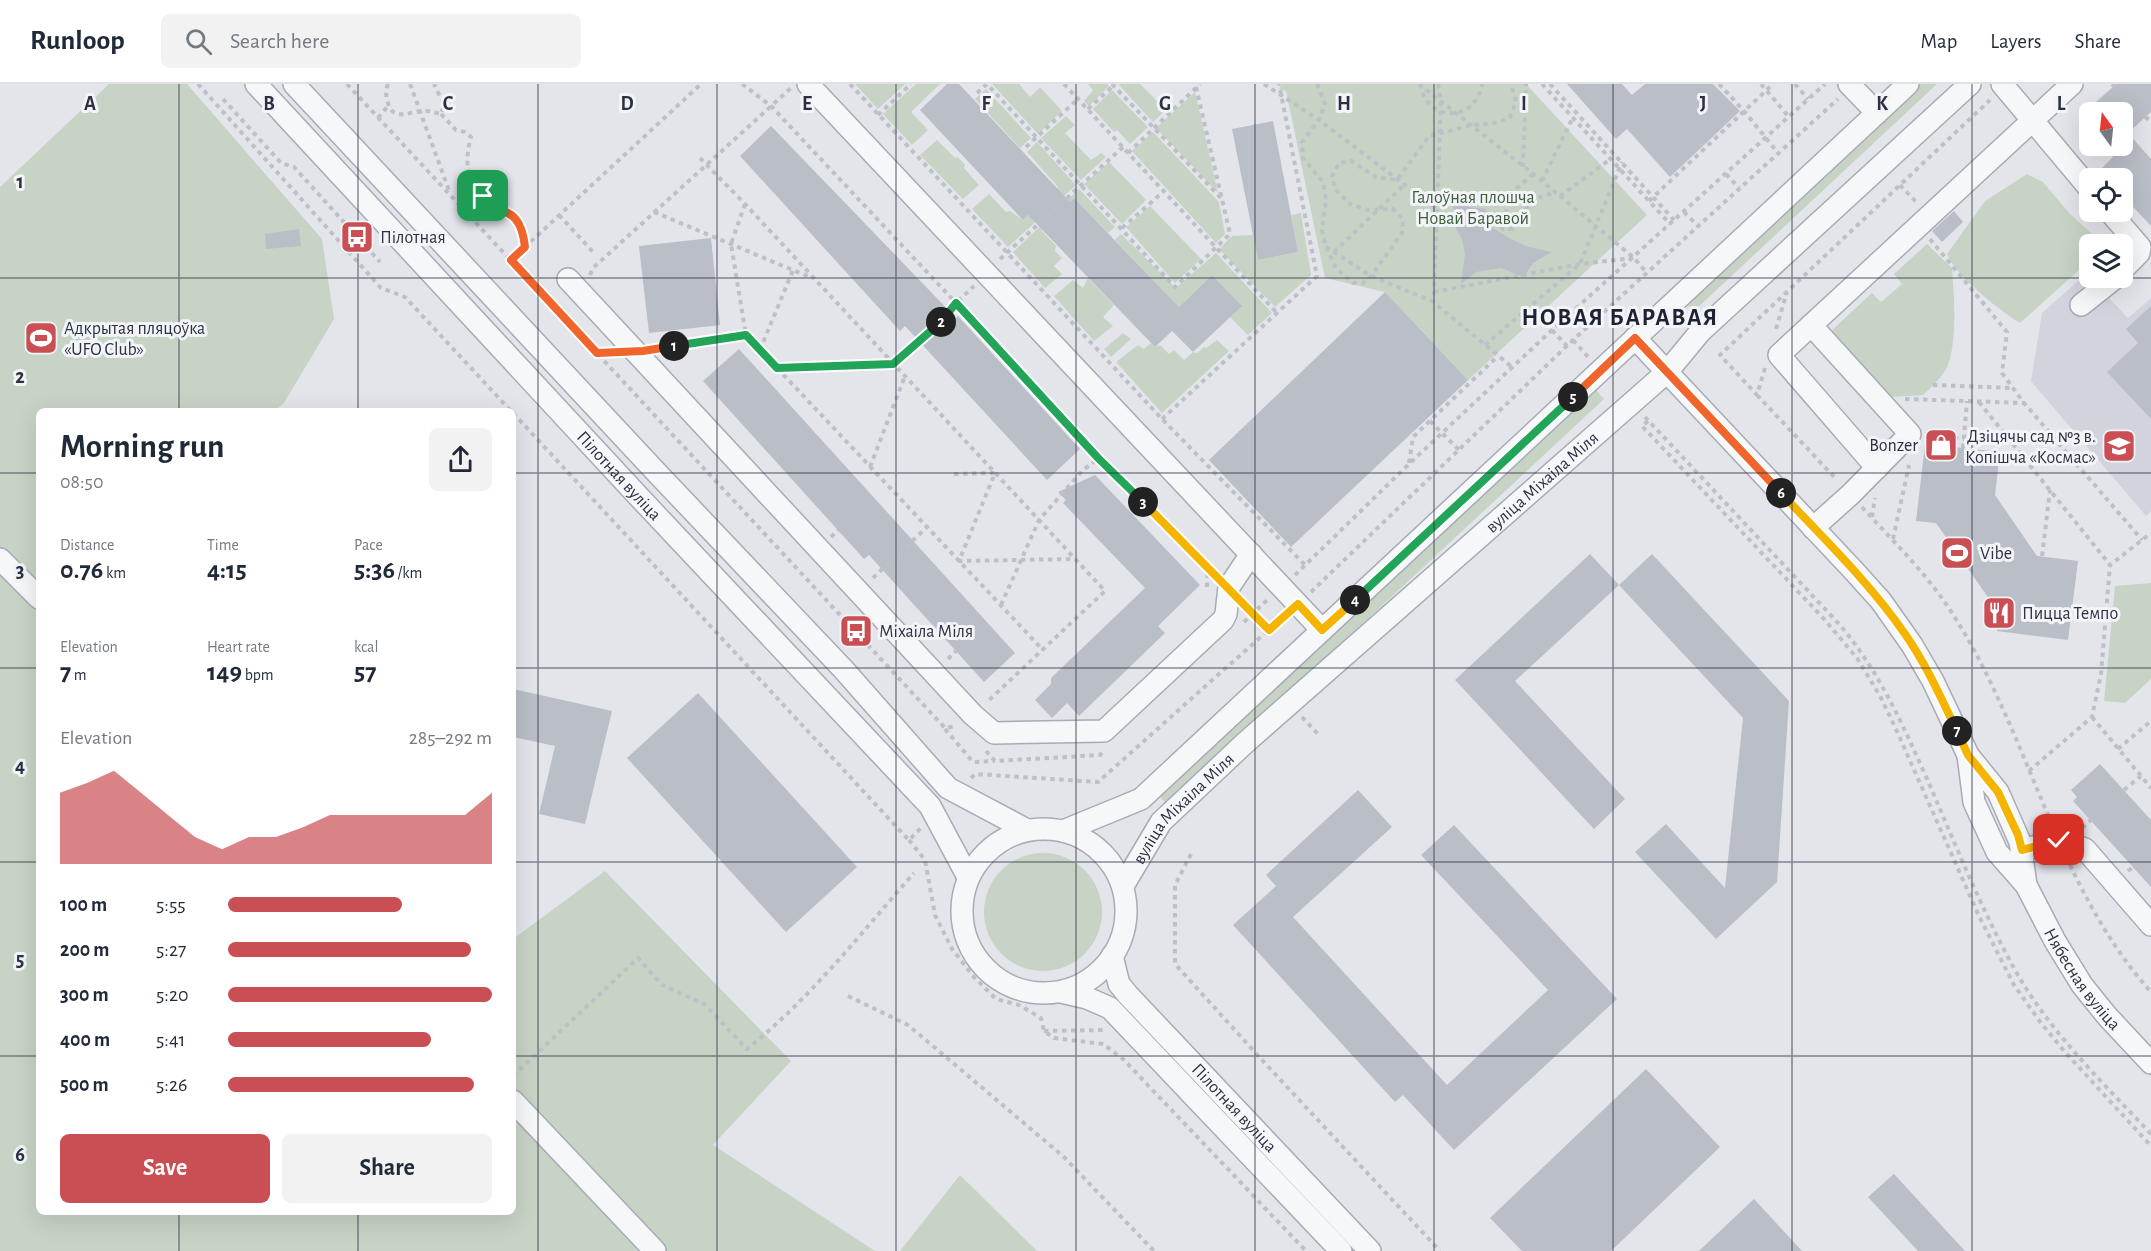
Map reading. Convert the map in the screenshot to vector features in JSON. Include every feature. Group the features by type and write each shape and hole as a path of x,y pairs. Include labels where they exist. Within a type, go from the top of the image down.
{"street":[{"name":"Пілотная вуліца","path":"256,84 922,798 935,814 968,877"},
{"name":"Пілотная вуліца","path":"294,84 844,670 948,788 1028,830"},
{"path":"808,84 1322,630"},
{"name":"вуліца Міхаіла Міля","path":"1064,831 1141,800 1908,84"},
{"name":"вуліца Міхаіла Міля","path":"1123,886 1161,822 1245,743 1667,372 1700,333 1970,84"},
{"path":"1876,468 1779,355 2072,84"},
{"path":"1850,85 1877,113"},
{"path":"2003,85 2079,175"},
{"path":"2119,222 2129,234"},
{"path":"2133,239 2140,247 2133,258"},
{"path":"568,279 973,715 994,733 1104,731 1223,620 1226,614 1229,587 1251,554"},
{"path":"2080,305 2102,288"},
{"path":"1811,325 1911,434 1813,528"},
{"name":"Нябесная вуліца","path":"1635,338 1881,601 1905,633 1933,681 1968,755 1998,792 2018,835 2026,885"},
{"path":"0,560 36,594"},
{"name":"Нябесная вуліца","path":"1968,755 1974,802 1994,847 2026,885 2055,941 2082,985 2107,1016 2149,1057"},
{"path":"1028,830 1064,831 1083,838 1101,851 1114,867 1123,886 1127,915 1120,942 1112,956 1106,966 1085,982 1061,992 1035,993 1010,987 988,972 972,952 963,928 961,903 968,877 982,856 1003,839 1028,830"},
{"path":"2022,850 2059,840 2085,849 2151,925"},
{"name":"Пілотная вуліца","path":"1112,956 1119,984 1128,995 1370,1251"},
{"name":"Пілотная вуліца","path":"1061,992 1087,998 1110,1008 1341,1251"},
{"path":"516,1104 655,1251"}],"path":[{"path":"198,84 381,288 405,297 508,408"},
{"path":"347,84 974,762 1100,754 1108,747"},
{"path":"388,84 385,92 391,111 398,115 420,111 441,114 456,130 465,132 471,137 467,163 477,190 488,203 488,208"},
{"path":"410,84 451,196"},
{"path":"434,84 444,105 441,114"},
{"path":"511,260 701,84"},
{"path":"742,84 771,106 1098,458 1229,587 1269,630"},
{"path":"590,284 593,268 796,84"},
{"path":"850,84 1162,419 1305,565"},
{"path":"878,115 911,84"},
{"path":"977,93 987,84 1175,287 1230,234 1198,86"},
{"path":"1064,84 1277,313"},
{"path":"1088,110 1113,84 1222,199"},
{"path":"1264,84 1319,120 1438,210"},
{"path":"1162,419 1317,276 1279,84"},
{"path":"1317,84 1325,104 1319,120 1302,142 1303,158 1323,182 1326,199 1322,230 1326,247 1336,268 1353,283 1363,283 1371,276 1402,233 1403,219 1393,209 1368,210 1350,204 1335,189 1332,176 1339,163 1350,161 1376,177 1397,180"},
{"path":"1420,84 1426,101 1441,112 1457,113 1474,104 1480,95 1482,84"},
{"path":"1420,84 1542,181 1634,258 1647,273"},
{"path":"1432,301 1438,210 1441,112 1439,87 1445,84"},
{"path":"1397,180 1429,136 1497,123 1510,117 1516,102 1511,84"},
{"path":"1523,167 1526,84"},
{"path":"1542,84 1670,224"},
{"path":"1550,84 1674,220"},
{"path":"1719,84 1778,153"},
{"path":"1761,84 1789,117"},
{"path":"1649,201 1773,84"},
{"path":"1795,84 1808,99"},
{"path":"1236,629 1552,330 1825,84"},
{"path":"957,792 975,774 1098,782 1298,604 1567,346 1850,85"},
{"path":"1720,355 2003,85"},
{"path":"1128,153 1198,86"},
{"path":"223,99 281,163 294,167 380,262"},
{"path":"1026,147 1078,99"},
{"path":"378,118 389,106"},
{"path":"1542,181 1576,112"},
{"path":"2145,117 2151,121"},
{"path":"777,368 893,364 945,318 956,303 987,274 1006,252 1124,147"},
{"path":"1533,174 1513,192 1501,225 1503,229 1512,229 1531,202 1547,194 1558,195 1617,156"},
{"path":"700,158 1105,591 962,725 945,728"},
{"path":"1485,345 1580,264 1622,162"},
{"path":"1726,174 1739,188"},
{"path":"1334,252 1404,185"},
{"path":"1122,228 1164,190"},
{"path":"745,204 731,244 746,335 1043,650"},
{"path":"468,214 488,208 505,212 519,222 525,247"},
{"path":"654,212 815,279"},
{"path":"1684,212 1698,226"},
{"path":"560,215 596,254"},
{"path":"1920,245 1929,237 2007,332 2002,373 2024,403 2142,540"},
{"path":"1326,247 1371,276 1432,301 1512,368"},
{"path":"1434,292 1580,264 1634,258"},
{"path":"760,350 793,270"},
{"path":"1552,330 1567,346"},
{"path":"597,353 636,351 746,335"},
{"path":"1409,464 1413,437 1498,356"},
{"path":"870,467 905,376"},
{"path":"1933,385 2013,388"},
{"path":"1758,395 1932,584 1965,634 1989,680 2081,887 2125,961 2151,992"},
{"path":"1900,399 2024,403"},
{"path":"1963,448 1967,401"},
{"path":"1979,402 2110,565 2101,674 2091,717 2029,771"},
{"path":"516,416 909,840 925,860 935,915 952,949 974,977 996,999 1019,1005 1041,1018 1044,1031 1054,1038 1103,1044 1123,1059 1306,1251"},
{"path":"2151,1134 2099,1079 2036,1003 2003,947 1893,703 1858,646 1648,420 1642,426 1824,619 1857,658 1886,707 1987,933 2021,996 2065,1053 2151,1146"},
{"path":"1430,421 1459,450"},
{"path":"1919,435 1964,439"},
{"path":"1000,605 1039,520 1083,470 1098,458"},
{"path":"1893,540 1910,460"},
{"path":"954,474 995,473"},
{"path":"959,561 995,473"},
{"path":"2042,556 2050,490"},
{"path":"868,584 927,528"},
{"path":"2110,565 2151,533"},
{"path":"959,561 1075,559"},
{"path":"2091,717 2151,788"},
{"path":"2118,749 2151,721"},
{"path":"982,747 995,761"},
{"path":"2124,790 2141,776"},
{"path":"909,840 935,814"},
{"path":"1950,850 1956,846"},
{"path":"1191,854 1175,885 1175,964 1440,1251"},
{"path":"516,1073 638,958 662,985 704,1004 747,1050 772,1030 914,873"},
{"path":"848,996 908,1025 1064,1156 1154,1251"}],"shaded area":[{"name":"Дзіцячы сад №3 в. Копішча «Космас»","path":"2079,280 2079,288 2099,288 2128,318 2151,298 2151,511 2146,516 2031,381 2042,313"}],"green space":[{"path":"109,84 187,84 322,239 334,319 284,403 278,408 36,408 36,580 19,592 36,609 36,1215 516,1215 516,937 605,871 791,1061 713,1145 875,1251 0,1251 0,187"},
{"path":"855,84 905,84 878,109"},
{"path":"916,84 940,84 911,112 928,130 912,145 883,114"},
{"path":"992,84 1019,84 1030,97 1040,87 1062,111 1038,134"},
{"path":"1088,84 1107,84 1109,86 1089,106 1084,101 1093,90"},
{"path":"1120,84 1140,84 1166,110 1153,122"},
{"name":"Галоўная плошча Новай Баравой","path":"1282,84 1526,84 1647,215 1468,380 1385,292 1325,278 1286,91 1279,89"},
{"path":"1921,84 1937,84 1694,311 1687,304"},
{"path":"986,89 1031,138 1020,148 975,99"},
{"path":"1112,90 1148,127 1130,144 1117,130 1114,132 1093,109"},
{"path":"1195,92 1218,193 1156,128"},
{"path":"1066,116 1075,125 1065,133 1091,160 1101,153 1106,157 1081,180 1041,138"},
{"path":"1153,132 1219,202 1225,234 1216,243 1132,151"},
{"path":"937,140 955,158 958,157 965,165 964,168 979,185 963,199 920,155"},
{"path":"1037,142 1076,185 1008,247 972,209 989,194 1006,212 1010,211 1023,220 1058,187 1027,152"},
{"path":"1109,162 1146,200 1122,224 1084,184"},
{"path":"2027,174 2043,182 2070,214 2092,234 2079,234 2079,270 2020,323 1968,282 1947,254 1985,201"},
{"path":"1079,189 1115,227 1108,233 1074,198 1041,230 1056,246 1055,251 1062,258 1054,266 1062,274 1045,288 1013,252"},
{"path":"1150,206 1201,259 1175,283 1126,227"},
{"path":"1301,213 1311,275 1275,307 1219,249 1232,236 1253,235 1258,260 1298,252 1291,215"},
{"path":"1121,234 1176,288 1216,253 1272,313 1248,335 1230,317 1241,305 1212,275 1179,307 1115,240"},
{"path":"1927,244 1952,268 1954,323 1948,365 1943,374 1923,395 1890,397 1830,332 1872,293 1881,302 1902,284 1894,274"},
{"path":"1088,278 1114,305 1103,317 1113,326 1094,341 1054,296 1073,280 1083,288"},
{"path":"1123,333 1131,339 1111,357 1104,349"},
{"path":"1217,340 1229,351 1162,413 1116,362 1138,345 1144,349 1151,343 1155,347 1160,345 1169,354 1174,350 1184,360 1193,352 1197,353"},
{"path":"1593,387 1604,399 1168,805 1156,793"},
{"path":"2151,583 2151,679 2125,703 2104,701 2115,586"},
{"path":"1043,853 1066,857 1085,870 1098,889 1102,912 1098,935 1085,954 1066,967 1043,971 1020,967 1001,954 988,935 984,912 988,889 1001,870 1020,857"},
{"path":"960,1175 1037,1251 900,1251"}],"building":[{"path":"947,84 959,84 1070,202 1074,198 1179,307 1212,275 1242,306 1193,352 1172,331 1155,347 1028,215 1023,220 920,110"},
{"path":"1567,84 1622,84 1632,95 1645,84 1713,84 1740,111 1670,177 1627,129 1616,139"},
{"path":"2116,84 2151,84 2151,112 2133,128 2133,102 2096,102"},
{"path":"1273,121 1298,252 1258,260 1232,129"},
{"path":"771,126 956,318 958,316 1080,449 1047,480 905,326 900,331 740,156"},
{"path":"2133,139 2151,159 2151,226 2133,207 2133,168 2102,168 2113,157 2133,156"},
{"path":"1448,192 1469,207 1486,209 1491,227 1511,239 1529,247 1552,252 1533,263 1524,277 1501,268 1476,272 1461,284 1465,254 1462,239 1455,227 1456,217"},
{"path":"1954,211 1963,222 1942,242 1932,231"},
{"path":"299,229 301,246 266,249 265,234"},
{"path":"711,238 720,325 649,333 639,246"},
{"path":"1385,292 1468,380 1291,547 1209,460"},
{"path":"2151,306 2151,419 2107,372 2138,343 2126,329"},
{"path":"739,349 1015,653 984,682 869,555 864,559 703,381"},
{"path":"1925,444 2000,452 1995,495 2037,556 2078,561 2068,640 1997,631 1999,613 1936,523 1916,521"},
{"path":"1095,475 1200,585 1158,626 1165,633 1079,716 1067,703 1052,718 1035,700 1051,684 1051,678 1145,588 1063,503 1066,500 1058,492"},
{"path":"1590,554 1619,585 1515,681 1625,799 1594,829 1455,680"},
{"path":"1652,554 1789,701 1777,882 1716,939 1635,852 1666,824 1725,888 1743,718 1619,585"},
{"path":"516,690 612,711 585,824 539,814 555,746 516,738"},
{"path":"698,693 857,867 786,932 627,758"},
{"path":"2100,764 2151,820 2151,887 2073,801 2077,797 2071,790"},
{"path":"1358,790 1392,827 1293,917 1447,1085 1548,990 1421,855 1454,825 1617,999 1454,1150 1403,1095 1395,1102 1233,925 1276,886 1266,875"},
{"path":"1646,1069 1720,1147 1611,1251 1522,1251 1490,1218"},
{"path":"1894,1174 1965,1251 1918,1251 1868,1197"},
{"path":"1754,1199 1802,1251 1699,1251"}],"place":[{"name":"Пілотная","path":"357,237"},
{"name":"Адкрытая пляцоўка «UFO Club»","path":"41,338"},
{"name":"Bonzer","path":"1941,445"},
{"name":"Дзіцячы сад №3 в. Копішча «Космас»","path":"2119,446"},
{"name":"Vibe","path":"1957,553"},
{"name":"Пицца Темпо","path":"1999,613"},
{"name":"Міхаіла Міля","path":"856,631"}],"district":[{"name":"НОВАЯ БАРАВАЯ","path":"1620,317"}],"route":[{"path":"483,196 488,203 488,208 511,214 519,222 525,247 511,260 597,353 643,351 746,335 777,368 893,364 945,318 956,303 1098,458 1269,630 1298,604 1322,630 1635,338 1881,601 1926,666 1968,755 1998,792 2018,835 2022,850 2059,840"}]}
